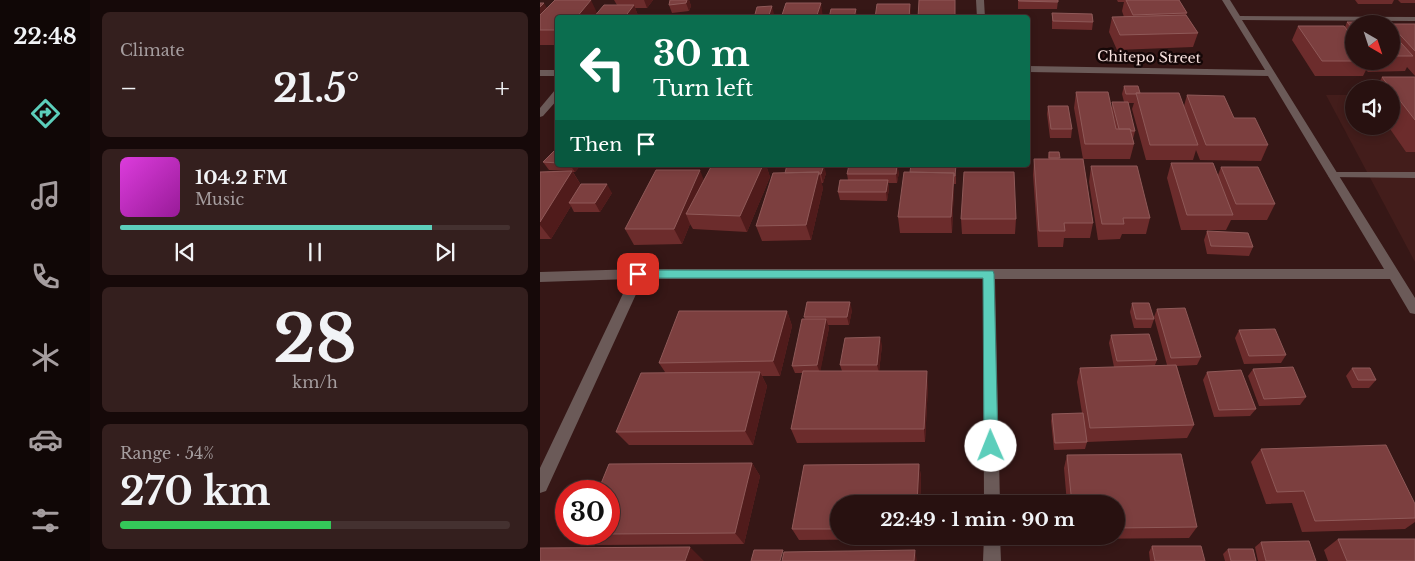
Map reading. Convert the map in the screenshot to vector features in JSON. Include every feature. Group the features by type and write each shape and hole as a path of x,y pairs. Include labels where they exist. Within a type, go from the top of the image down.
{"street":[{"path":"980,0 981,15"},
{"path":"1226,0 1415,309"},
{"path":"1238,18 1415,18"},
{"name":"Chitepo Street","path":"1030,69 1270,73"},
{"path":"540,73 555,73"},
{"path":"540,114 555,96"},
{"path":"1333,175 1415,176"},
{"path":"540,277 638,274 1394,274"},
{"path":"540,485 638,274"},
{"path":"989,274 992,495"},
{"path":"992,545 992,561"}],"shaded area":[{"path":"1415,94 1415,262 1347,135 1400,135 1400,114"},
{"path":"1326,95 1345,95 1345,131"}],"building":[{"path":"555,0 591,0 578,15 555,15 555,30 540,30 540,15"},
{"path":"670,0 687,0 686,3 669,5"},
{"path":"919,0 955,0 955,15 918,15"},
{"path":"1058,0 1058,2 1019,1"},
{"path":"1126,0 1179,0 1187,13 1133,15"},
{"path":"786,3 821,3 817,15 782,15"},
{"path":"877,4 910,4 909,15 875,15"},
{"path":"604,5 634,5 626,15 596,15"},
{"path":"772,6 769,15 755,15 757,7"},
{"path":"831,9 856,9 855,15 830,15"},
{"path":"1052,13 1092,14 1093,22 1053,21"},
{"path":"1186,15 1198,33 1120,35 1112,17"},
{"path":"1400,24 1415,24 1415,51 1400,35"},
{"path":"1298,26 1345,27 1345,61 1322,61"},
{"path":"1400,42 1413,56 1400,56"},
{"path":"1382,77 1415,77 1415,120 1400,101 1400,80 1384,80"},
{"path":"1124,86 1138,86 1140,93 1126,94"},
{"path":"1076,92 1108,92 1116,129 1130,129 1134,144 1085,144"},
{"path":"1136,93 1179,93 1198,145 1150,145"},
{"path":"1187,95 1224,96 1234,118 1255,118 1268,145 1206,145"},
{"path":"1112,102 1128,102 1135,131 1119,129"},
{"path":"1048,106 1068,106 1072,129 1051,129"},
{"path":"555,150 555,163 543,162"},
{"path":"1049,152 1059,152 1060,158 1049,158"},
{"path":"1034,159 1083,159 1093,223 1064,223 1065,231 1039,231"},
{"path":"1171,163 1213,163 1233,215 1187,215"},
{"path":"1091,166 1137,166 1150,218 1123,218 1124,224 1102,224"},
{"path":"711,167 762,167 740,216 686,214"},
{"path":"786,167 823,167 821,174 819,172 785,173"},
{"path":"849,167 897,167 896,174 847,174"},
{"path":"911,167 956,167 955,176 954,173 910,172"},
{"path":"1221,167 1258,167 1275,204 1236,204"},
{"path":"656,170 700,170 674,229 625,229"},
{"path":"572,171 540,222 540,172"},
{"path":"819,172 806,225 756,226 773,173"},
{"path":"904,172 954,173 951,217 898,217"},
{"path":"964,172 1014,172 1016,219 961,219"},
{"path":"840,180 888,180 886,192 838,192"},
{"path":"581,184 607,184 595,203 569,203"},
{"path":"1207,231 1248,233 1253,247 1211,246"},
{"path":"807,302 850,302 847,317 804,317"},
{"path":"1132,303 1149,303 1154,319 1136,319"},
{"path":"1185,308 1201,357 1171,358 1157,309"},
{"path":"679,311 787,311 773,361 659,363"},
{"path":"802,319 826,319 817,365 792,366"},
{"path":"1275,329 1286,355 1249,356 1239,330"},
{"path":"1149,334 1157,360 1117,361 1111,335"},
{"path":"880,337 877,365 840,365 845,338"},
{"path":"1176,365 1194,425 1090,428 1080,368"},
{"path":"1293,367 1306,397 1264,399 1253,369"},
{"path":"1352,368 1370,368 1376,380 1358,380"},
{"path":"1241,370 1256,409 1219,410 1207,372"},
{"path":"803,371 927,371 924,429 791,429"},
{"path":"760,372 745,431 616,432 641,373"},
{"path":"1083,413 1087,442 1055,443 1052,414"},
{"path":"1386,445 1415,504 1415,518 1315,521 1304,491 1277,492 1261,449"},
{"path":"1181,454 1197,527 1125,528 1125,495 1071,495 1067,455"},
{"path":"752,463 735,533 620,534 620,480 602,480 609,464"},
{"path":"919,464 917,495 830,495 830,529 792,529 804,465"},
{"path":"1338,539 1415,539 1415,561 1347,561"},
{"path":"1309,541 1316,561 1266,561 1261,542"},
{"path":"1152,546 1201,546 1205,561 1155,561"},
{"path":"690,547 685,561 540,561 540,548"},
{"path":"1228,549 1253,549 1256,561 1231,561"},
{"path":"754,550 783,550 780,561 751,561"},
{"path":"915,550 914,561 782,561 784,552"}],"route":[{"path":"638,274 989,274 991,446"}]}
